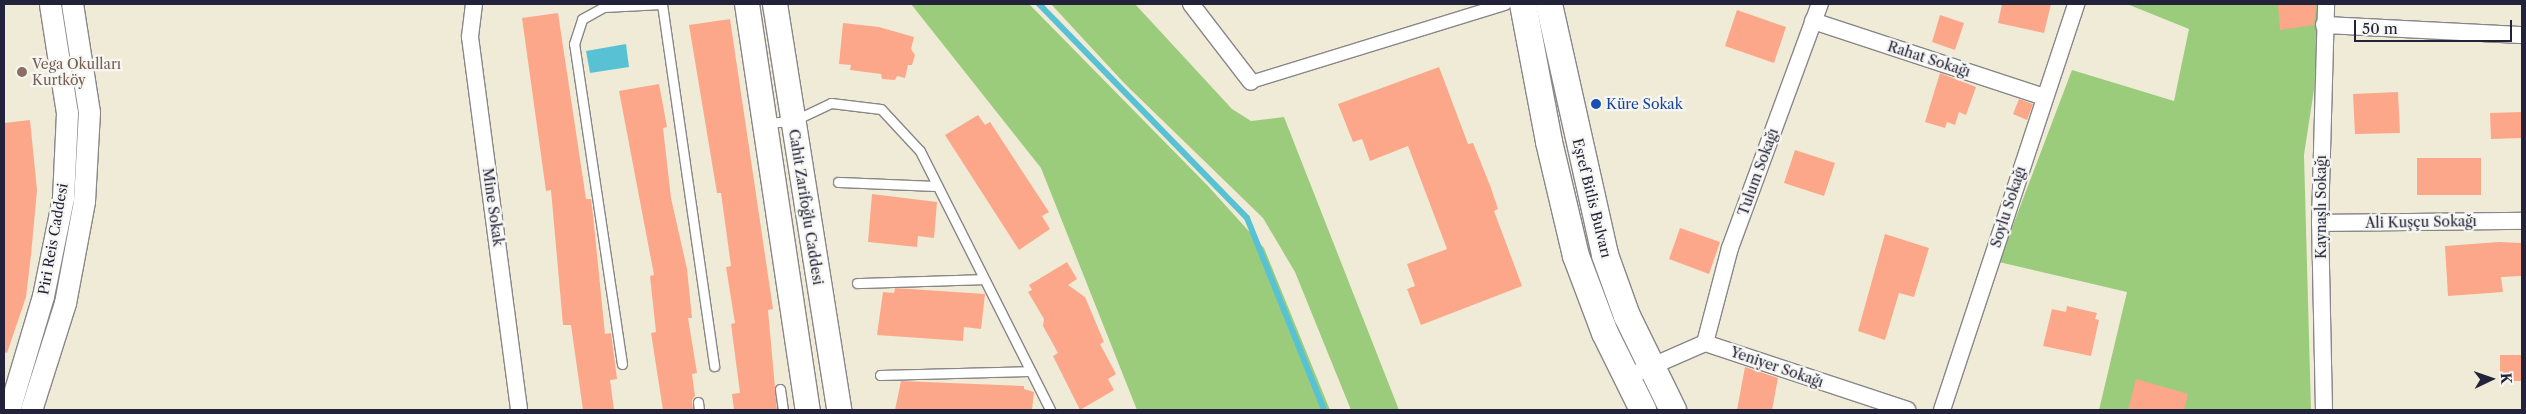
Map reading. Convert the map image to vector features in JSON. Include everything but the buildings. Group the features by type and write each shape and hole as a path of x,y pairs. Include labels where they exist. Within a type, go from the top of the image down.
{"main road":[{"name":"Cahit Zarifoğlu Caddesi","path":"747,4 808,410"},
{"name":"Cahit Zarifoğlu Caddesi","path":"775,4 839,410"},
{"name":"Eşref Bitlis Bulvarı","path":"1523,4 1567,224 1590,296 1625,378 1642,410"},
{"name":"Eşref Bitlis Bulvarı","path":"1549,4 1595,223 1627,316 1649,365 1673,410"}],"street":[{"name":"Piri Reis Caddesi","path":"9,410 43,296 63,198 67,113 50,4"},
{"name":"Piri Reis Caddesi","path":"31,410 65,303 84,201 89,112 72,4"},
{"name":"Mine Sokak","path":"474,4 470,37 519,410"},
{"path":"1191,4 1251,82 1505,4"},
{"name":"Tulum Sokağı","path":"1704,343 1730,248 1820,4"},
{"name":"Soylu Sokağı","path":"1942,410 2076,4"},
{"name":"Kaynaşlı Sokağı","path":"2324,410 2320,223 2326,4"},
{"name":"Rahat Sokağı","path":"1813,21 2044,98"},
{"path":"2324,25 2522,35"},
{"name":"Ali Kuşçu Sokağı","path":"2320,223 2522,221"},
{"path":"1625,378 1649,365 1704,343"},
{"name":"Yeniyer Sokağı","path":"1704,343 1906,410"}],"lane":[{"path":"622,364 574,44 582,18 604,7 662,4 714,366"},
{"path":"764,123 793,122 831,103 881,109 920,151 1028,371 1050,410"},
{"path":"838,182 937,186"},
{"path":"857,283 983,279"},
{"path":"880,375 1028,371"},
{"path":"780,389 784,410"}],"green space":[{"path":"911,4 1029,4 1208,186 1264,248 1330,410 1137,410 1041,168"},
{"path":"1051,4 1135,4 1232,109 1251,121 1284,117 1399,410 1351,410 1295,272 1263,218 1125,84"},
{"path":"2127,4 2327,4 2304,155 2311,410 2099,410 2127,292 1999,262 2072,70 2174,101 2189,29"}],"water":[{"path":"626,44 629,67 590,73 586,51"}],"waterway":[{"path":"1039,4 1247,218 1324,410"}],"place":[{"name":"Vega Okulları Kurtköy","path":"22,72"},
{"name":"Küre Sokak","path":"1596,104"}]}
